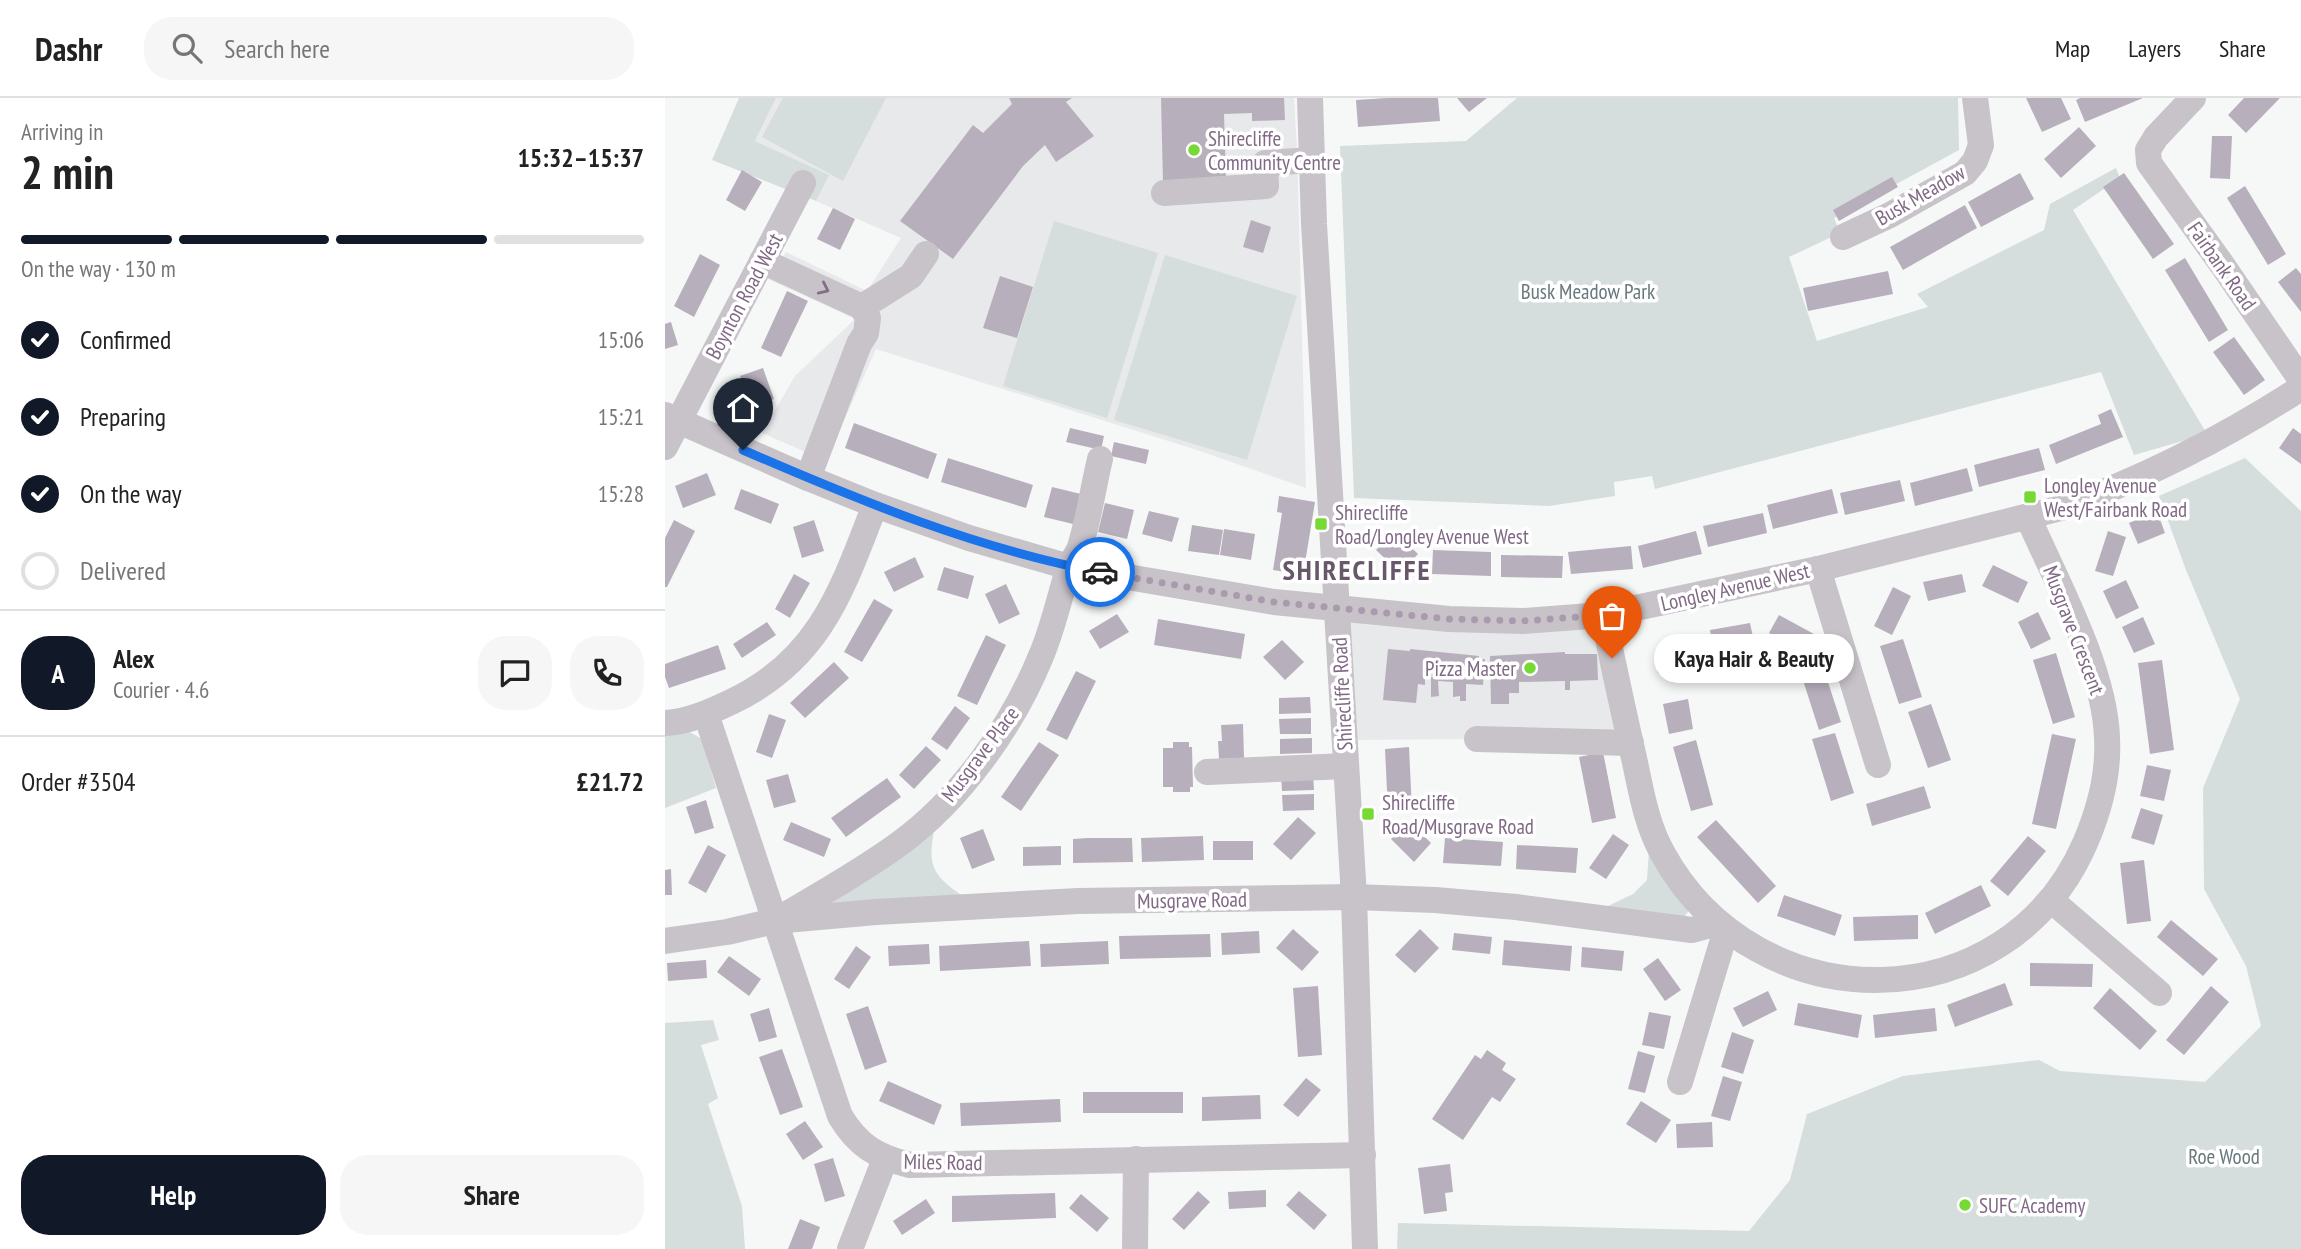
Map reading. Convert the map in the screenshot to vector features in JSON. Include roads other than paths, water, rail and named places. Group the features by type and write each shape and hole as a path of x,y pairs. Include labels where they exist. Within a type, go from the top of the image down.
{"street":[{"name":"Shirecliffe Road","path":"1310,98 1354,897 1365,1249"},
{"name":"Busk Meadow","path":"1843,237 1890,215 1965,173 1975,161 1981,145 1975,98"},
{"name":"Fairbank Road","path":"2193,98 2156,137 2148,150 2149,163 2301,380"},
{"path":"1164,193 1266,187 1265,163 1312,160"},
{"name":"Boynton Road West","path":"665,447 671,418 762,261 803,183"},
{"path":"862,307 911,276 926,254"},
{"path":"762,261 862,307 868,317 866,333 859,344 808,478"},
{"name":"Longley Avenue West","path":"671,418 875,505 969,538 1069,567 1337,610 1462,620 1523,621 1604,615 1818,569 2061,508 2114,489 2183,456 2301,388"},
{"name":"Musgrave Place","path":"774,921 900,844 929,819 961,785 997,738 1023,695 1057,614 1069,567 1079,549 1100,459"},
{"path":"665,723 706,714 747,695 782,671 806,648 827,617 846,579 875,505"},
{"name":"Musgrave Crescent","path":"1604,615 1648,820 1663,855 1690,893 1722,926 1759,952 1799,970 1832,977 1876,981 1913,977 1949,968 1983,954 2034,918 2051,900 2077,863 2095,820 2105,779 2108,737 2101,693 2084,644 2028,517"},
{"path":"1818,569 1878,765"},
{"name":"Miles Road","path":"706,714 840,1116 851,1134 885,1159 910,1165 1363,1155"},
{"path":"1477,739 1631,743"},
{"path":"1207,772 1346,766"},
{"path":"860,870 876,912"},
{"name":"Musgrave Road","path":"665,941 727,932 774,921 876,912 1078,901 1354,897 1516,907 1692,930 1722,926"},
{"path":"2051,900 2159,993"},
{"path":"1680,1082 1722,926"},
{"path":"850,1249 885,1159"},
{"path":"1135,1249 1136,1159"}],"place":[{"name":"Shirecliffe Community Centre","path":"1194,150"},
{"name":"Longley Avenue West/Fairbank Road","path":"2030,497"},
{"name":"Shirecliffe Road/Longley Avenue West","path":"1321,524"},
{"name":"Kaya Hair & Beauty","path":"1612,658"},
{"name":"Pizza Master","path":"1530,668"},
{"name":"Shirecliffe Road/Musgrave Road","path":"1368,814"},
{"name":"SUFC Academy","path":"1965,1205"}],"district":[{"name":"SHIRECLIFFE","path":"1357,569"}],"park label":[{"name":"Busk Meadow Park","path":"1588,291"},
{"name":"Roe Wood","path":"2224,1156"}]}
